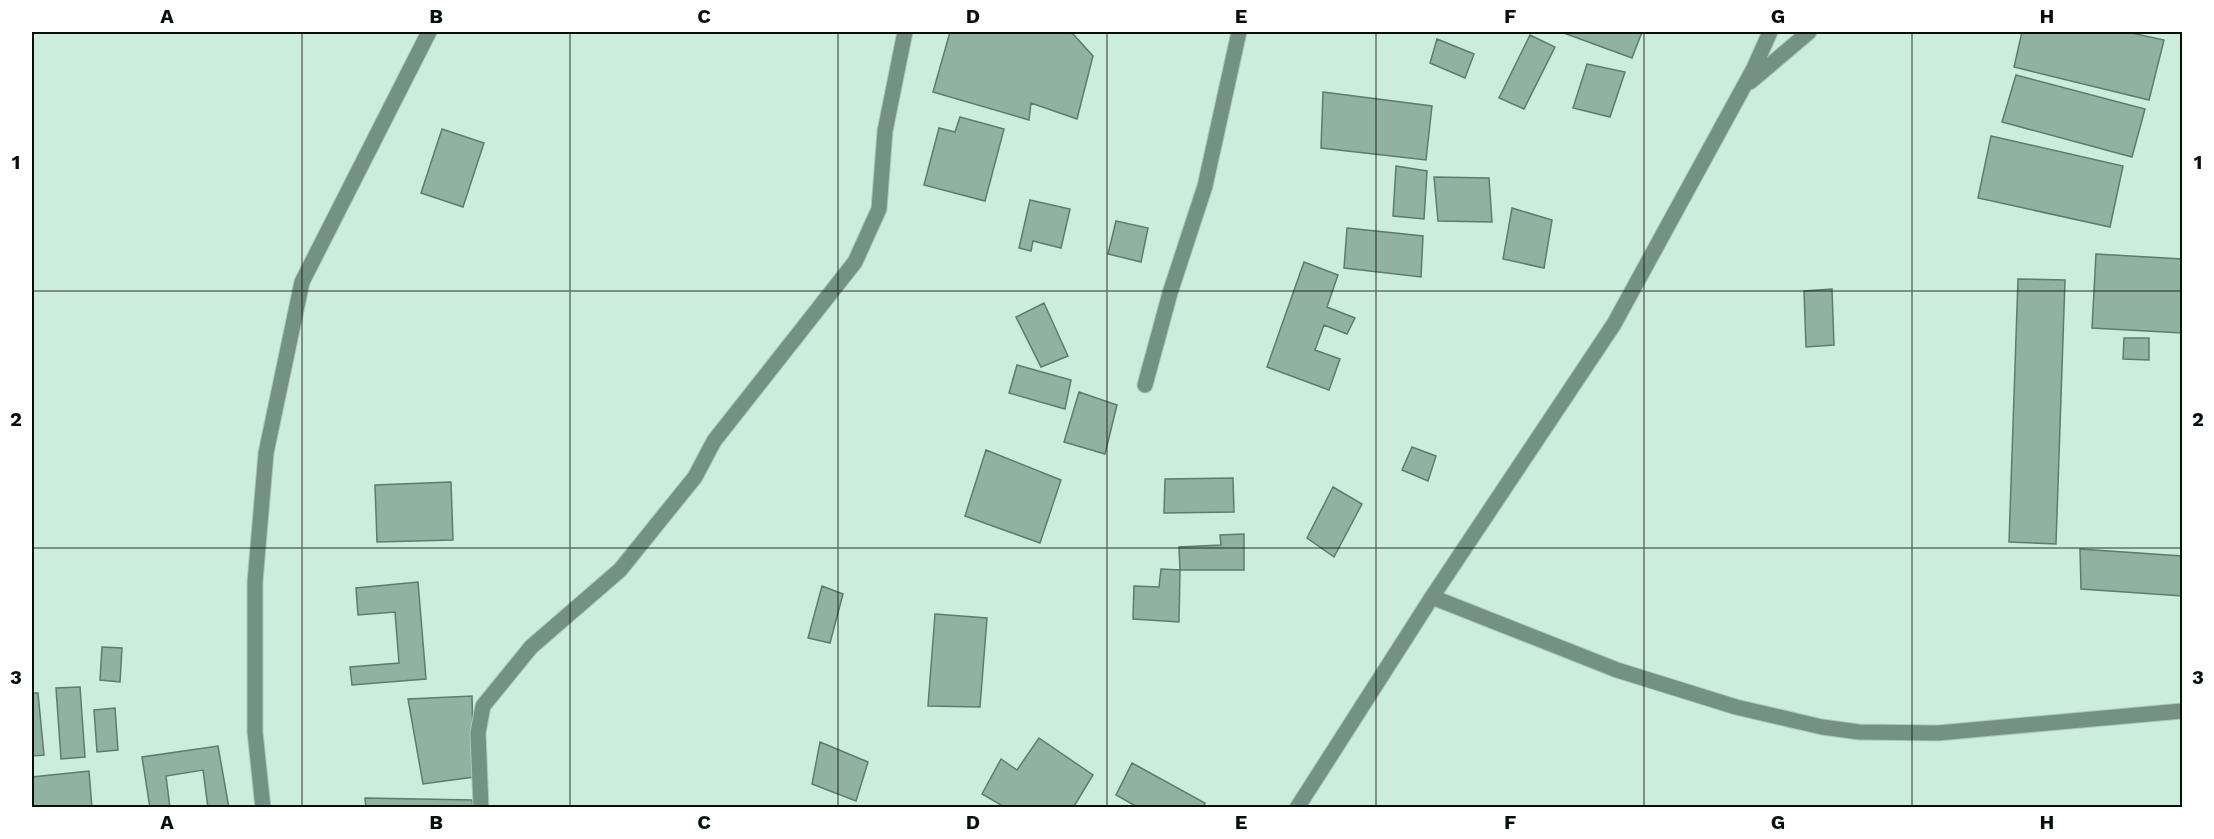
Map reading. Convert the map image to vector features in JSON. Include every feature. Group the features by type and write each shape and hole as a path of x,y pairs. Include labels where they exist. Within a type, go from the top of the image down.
{"street":[{"path":"263,807 255,732 255,582 266,453 302,282 429,32"},
{"path":"481,807 478,733 483,706 531,647 620,570 639,548 695,477 714,441 855,262 879,209 885,131 905,32"},
{"path":"1145,385 1170,292 1205,186 1239,32"},
{"path":"1297,807 1432,597 1614,324 1744,87 1770,32"},
{"path":"1744,87 1809,32"},
{"path":"1432,597 1617,670 1736,707 1822,727 1859,732 1938,733 2182,711"}],"building":[{"path":"950,32 1068,32 1073,34 1093,56 1077,119 1031,103 1029,120 933,92"},
{"path":"1561,32 1642,32 1632,58"},
{"path":"2022,32 2127,32 2164,40 2149,100 2014,67"},
{"path":"1530,35 1555,47 1524,109 1499,98"},
{"path":"1437,39 1474,54 1465,78 1430,63"},
{"path":"1587,64 1625,72 1610,117 1573,108"},
{"path":"2016,75 2145,109 2132,157 2002,122"},
{"path":"1323,92 1432,106 1426,160 1321,148"},
{"path":"960,117 1004,129 985,201 924,185 939,128 955,132"},
{"path":"442,129 484,143 463,207 421,193"},
{"path":"1991,136 2123,166 2110,227 1978,198"},
{"path":"1396,166 1427,171 1424,219 1393,216"},
{"path":"1434,177 1489,178 1492,222 1438,221"},
{"path":"1030,200 1070,209 1061,248 1033,241 1031,251 1019,248"},
{"path":"1512,208 1552,220 1544,268 1503,259"},
{"path":"1116,221 1148,228 1141,262 1108,254"},
{"path":"1347,228 1423,236 1421,277 1344,268"},
{"path":"2096,254 2182,259 2182,333 2092,328"},
{"path":"1304,262 1338,275 1327,307 1355,318 1347,334 1324,325 1315,350 1340,359 1329,390 1267,367"},
{"path":"2018,279 2065,280 2056,544 2009,542"},
{"path":"1832,289 1834,345 1806,347 1804,291"},
{"path":"1044,303 1068,356 1041,367 1016,317"},
{"path":"2124,338 2149,338 2149,360 2123,359"},
{"path":"1017,365 1071,380 1065,409 1009,393"},
{"path":"1079,392 1117,405 1105,454 1064,442"},
{"path":"1412,447 1436,456 1428,481 1402,470"},
{"path":"986,450 1061,480 1040,543 965,516"},
{"path":"1233,478 1234,512 1164,513 1165,479"},
{"path":"451,482 453,540 377,542 375,485"},
{"path":"1333,487 1362,504 1334,557 1307,538"},
{"path":"1244,534 1244,570 1180,570 1179,547 1221,545 1220,535"},
{"path":"2080,549 2182,556 2182,596 2081,589"},
{"path":"1161,569 1180,570 1179,622 1133,619 1134,586 1159,587"},
{"path":"418,582 426,679 352,685 350,667 399,663 395,612 358,615 356,588"},
{"path":"822,586 843,594 830,643 808,638"},
{"path":"935,614 987,618 980,707 928,706"},
{"path":"102,647 122,648 120,682 100,680"},
{"path":"80,687 85,757 61,759 56,688"},
{"path":"32,693 38,693 44,755 32,756"},
{"path":"472,696 474,777 423,784 408,699"},
{"path":"115,708 118,750 97,752 94,710"},
{"path":"1039,738 1093,775 1073,808 1006,808 982,794 1001,759 1017,770"},
{"path":"820,742 868,762 856,801 812,784"},
{"path":"218,746 229,808 208,808 203,770 166,776 170,808 150,808 142,757"},
{"path":"1132,763 1205,803 1203,808 1139,808 1116,795"},
{"path":"89,771 92,808 32,808 32,777"},
{"path":"365,798 472,800 473,808 366,808"}]}
